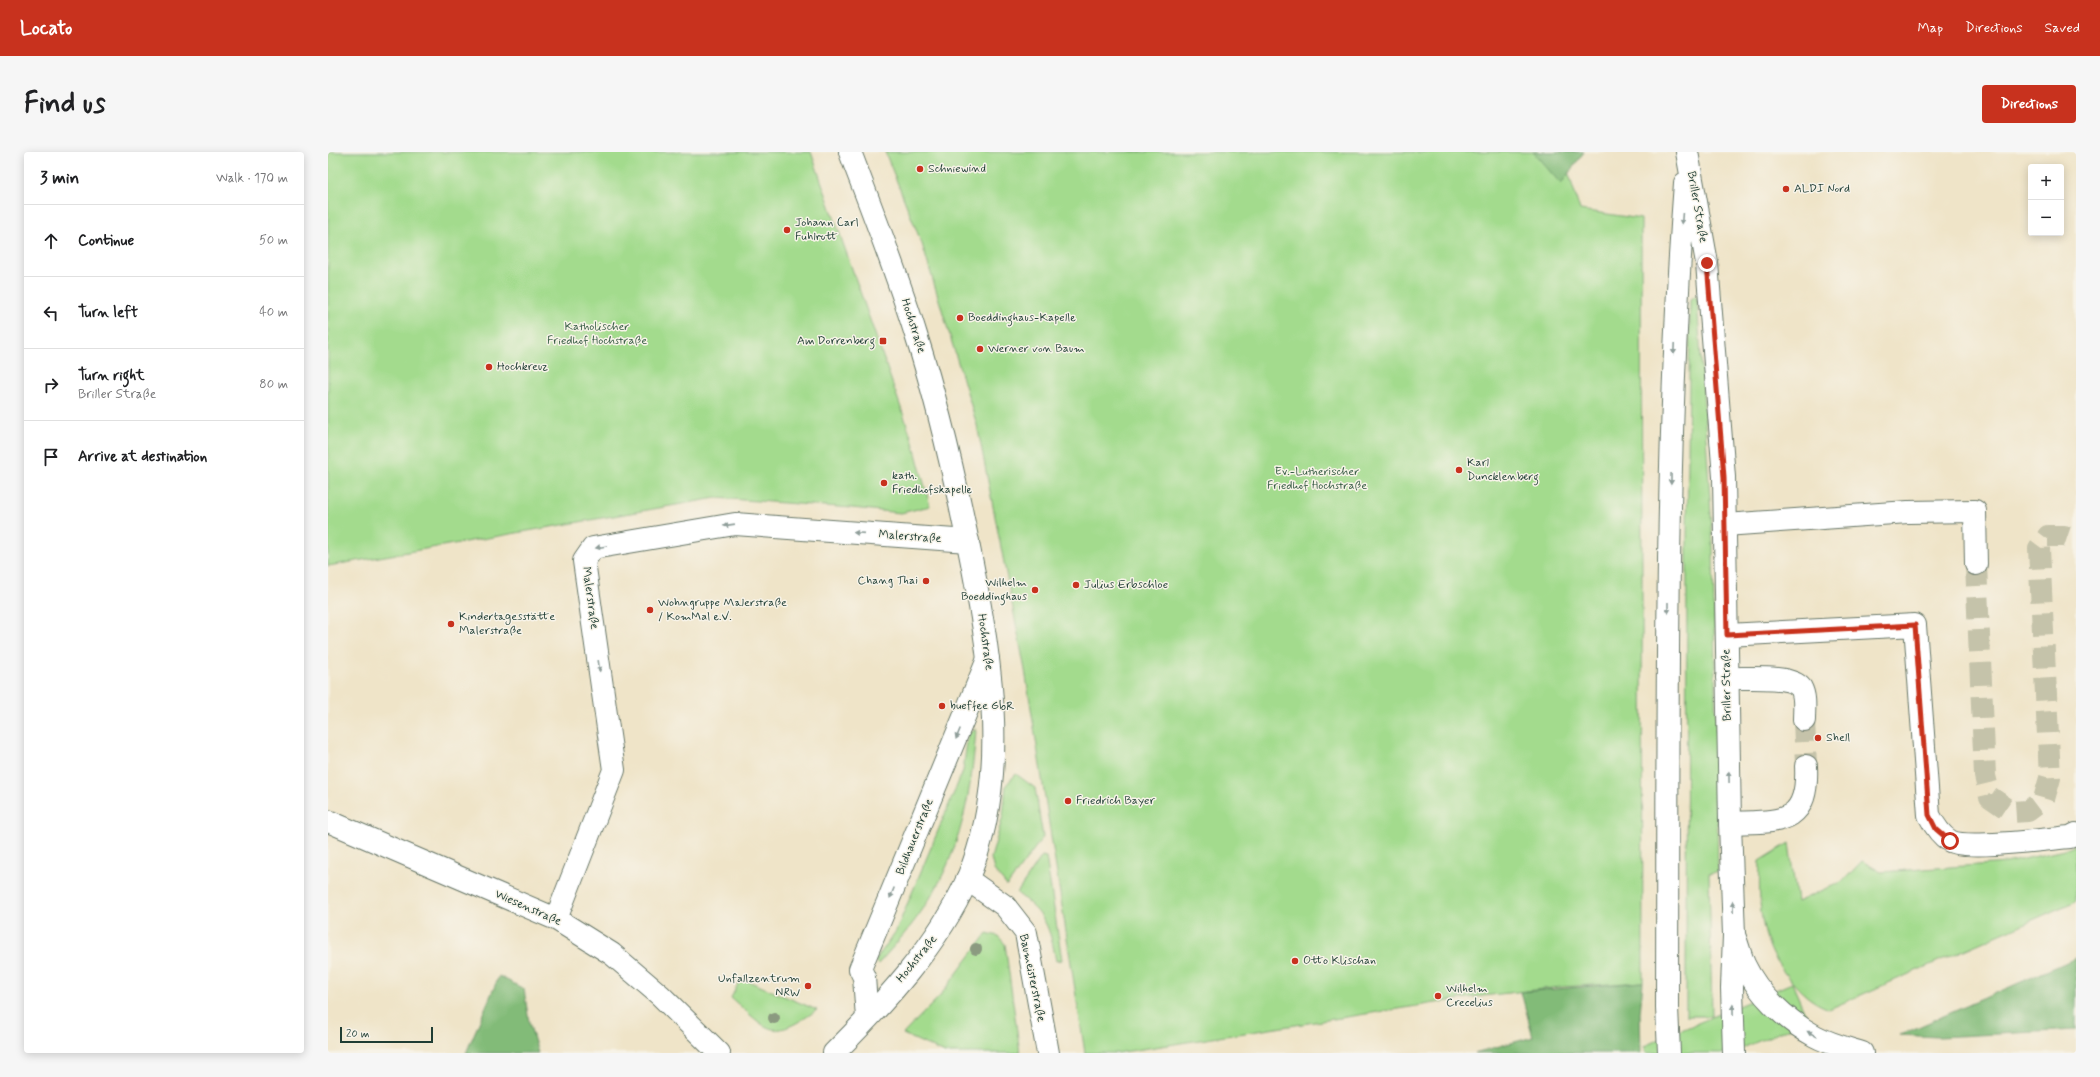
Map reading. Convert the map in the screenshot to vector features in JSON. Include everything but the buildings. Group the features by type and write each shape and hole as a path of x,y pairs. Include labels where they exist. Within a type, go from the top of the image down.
{"main road":[{"name":"Hochstraße","path":"834,1053 867,1018 937,936 967,879 985,818 994,735 988,659 968,541 945,436 916,336 892,264 850,152"},
{"name":"Briller Straße","path":"1687,152 1707,263 1724,477 1730,822 1734,935 1732,988 1734,1053"},
{"name":"Briller Straße","path":"1669,1053 1667,1006 1668,571 1677,289 1687,152"},
{"path":"1725,525 1908,512 1975,511 1976,564"},
{"name":"Malerstraße","path":"556,919 614,770 584,561 593,548 735,524 968,541"},
{"path":"1727,635 1915,625 1929,815 1936,829 1950,841 1968,845 2070,837 2076,834"},
{"name":"Bildhauerstraße","path":"867,1018 864,977 860,969 988,659"},
{"path":"1727,678 1787,680 1796,683 1801,689 1804,697 1804,720"},
{"path":"1730,822 1781,820 1793,815 1802,802 1807,785 1806,766"},
{"name":"Wiesenstraße","path":"328,821 556,919 612,954 660,995 719,1053"},
{"name":"Baumeisterstraße","path":"967,879 1005,906 1026,934 1048,1053"},
{"path":"1734,935 1744,965 1754,981 1780,1011 1800,1027 1816,1037 1862,1053"}],"green space":[{"name":"Katholischer Friedhof Hochstraße","path":"328,152 811,152 913,442 930,506 901,513 716,498 328,566"},
{"name":"Ev.-Lutherischer Friedhof Hochstraße","path":"885,152 1562,152 1580,210 1641,219 1643,982 1560,987 1474,997 1117,1053 1085,1053 1025,670 977,425 922,244"},
{"path":"1533,152 1584,152 1561,184"},
{"path":"1695,296 1697,298 1713,545 1718,872 1709,873 1712,1016 1686,1016 1687,539 1690,299"},
{"path":"976,729 968,797 963,819 948,862 939,883 922,911 904,935 878,964 875,961 896,931 963,771 968,734"},
{"path":"1016,774 1035,788 1043,837 1007,886 994,870 991,858 1003,816 1006,785"},
{"path":"1789,843 1797,902 1843,881 1862,861 1881,872 2006,863 2064,850 2076,845 2076,901 1829,1009 1814,1002 1806,996 1783,971 1774,957 1764,927 1760,895 1760,861"},
{"path":"1042,856 1046,857 1062,960 1056,961 1051,938 1045,922 1034,908 1017,893"},
{"path":"987,933 998,936 1005,944 1020,1053 945,1053 903,1034 940,996"},
{"path":"2076,958 2076,1030 1938,1037 1900,1035"},
{"path":"499,976 524,989 529,1022 538,1053 466,1053"},
{"path":"741,978 817,1010 789,1026 780,1029 771,1029 755,1019 731,998"},
{"path":"1643,982 1640,1013 1641,1053 1474,1053 1533,1037 1521,992"},
{"path":"1792,983 1808,1020 1731,1053 1647,1053 1644,1046"}],"tunnel":[{"path":"1976,564 1985,776 1990,797 2012,812 2028,811 2044,799 2050,778 2039,548 2048,536 2064,536 2076,540"},
{"path":"1804,720 1806,766"}],"place":[{"name":"Schniewind","path":"920,169"},
{"name":"ALDI Nord","path":"1786,189"},
{"name":"Johann Carl Fuhlrott","path":"787,230"},
{"name":"Boeddinghaus-Kapelle","path":"960,318"},
{"name":"Am Dorrenberg","path":"883,341"},
{"name":"Werner von Baum","path":"980,349"},
{"name":"Hochkreuz","path":"489,367"},
{"name":"Karl Duncklenberg","path":"1459,470"},
{"name":"kath. Friedhofskapelle","path":"884,483"},
{"name":"Chang Thai","path":"926,581"},
{"name":"Julius Erbschloe","path":"1076,585"},
{"name":"Wilhelm Boeddinghaus","path":"1035,590"},
{"name":"Wohngruppe Malerstraße / KomMal e.V.","path":"650,610"},
{"name":"Kindertagesstätte Malerstraße","path":"451,624"},
{"name":"bueffee GbR","path":"942,706"},
{"name":"Shell","path":"1818,738"},
{"name":"Friedrich Bayer","path":"1068,801"},
{"name":"Otto Klischan","path":"1295,961"},
{"name":"Unfallzentrum NRW","path":"808,986"},
{"name":"Wilhelm Crecelius","path":"1438,996"}],"route":[{"path":"1707,263 1724,477 1727,635 1915,625 1929,815 1936,829 1950,841"}]}
